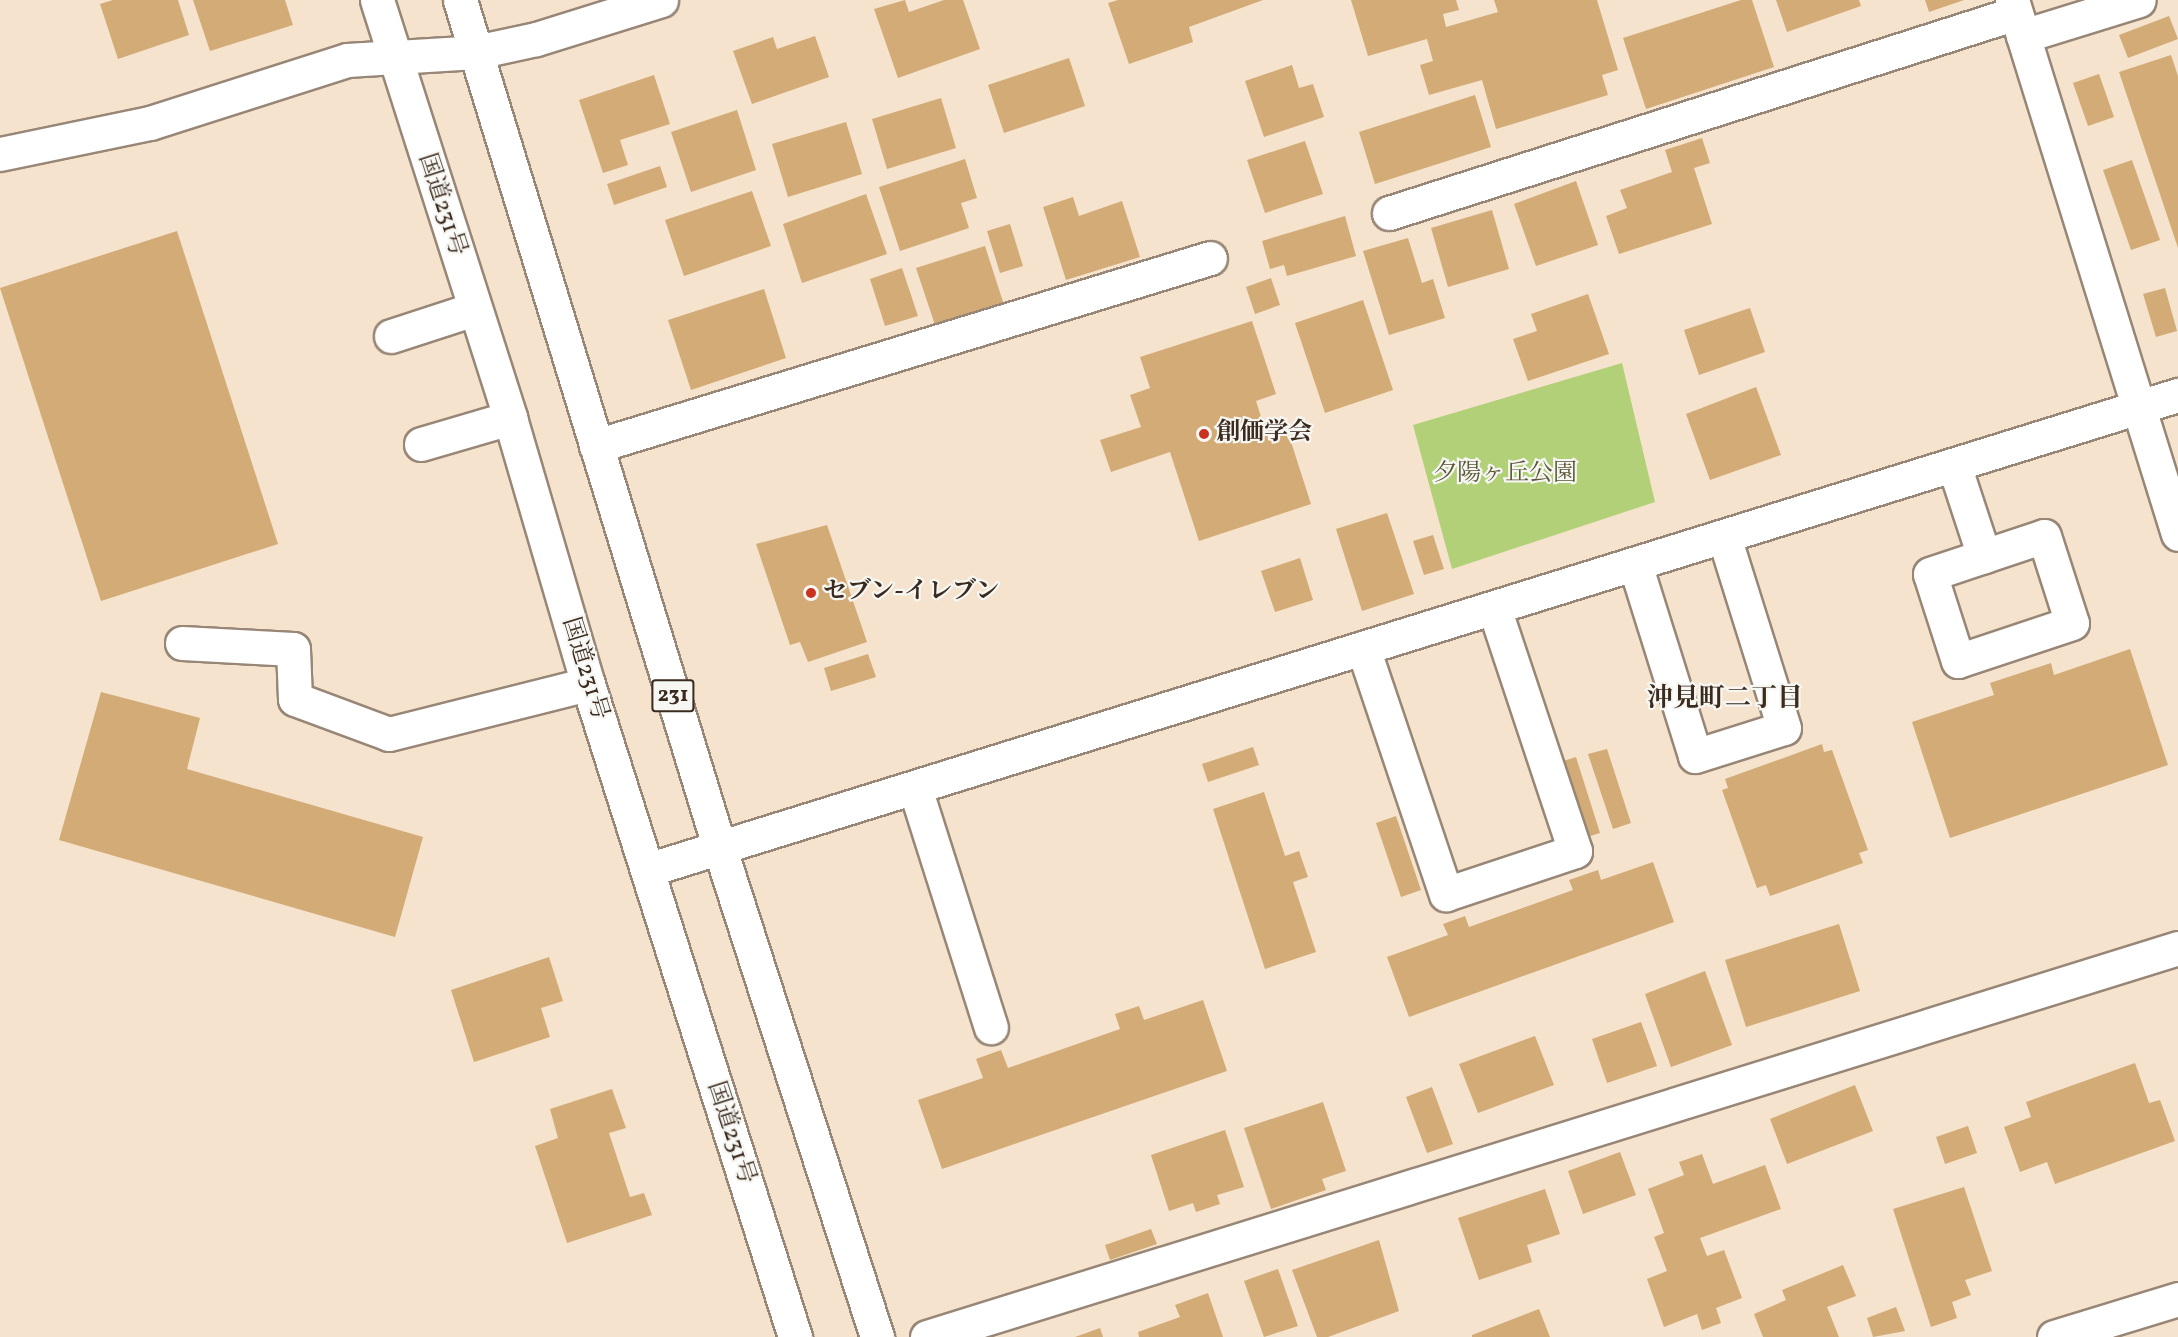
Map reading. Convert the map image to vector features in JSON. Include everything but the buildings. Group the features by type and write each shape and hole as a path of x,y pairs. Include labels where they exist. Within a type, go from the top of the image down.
{"main road":[{"name":"国道231号","path":"378,0 510,418 588,684 795,1337"},
{"name":"231","path":"460,0 719,846 877,1337"},
{"path":"0,154 150,123 347,60 476,52 536,39 661,0"},
{"path":"1389,213 2017,17 2139,0"},
{"path":"2017,17 2178,534"},
{"path":"596,446 1210,258"},
{"path":"391,336 474,309"},
{"path":"647,870 2178,395"},
{"path":"421,444 510,418"},
{"path":"1954,465 1984,556"},
{"path":"2044,536 2072,623 1958,661 1930,574 1984,556 2044,536"},
{"path":"1635,564 1695,756 1784,728 1724,537"},
{"path":"1364,648 1446,894 1575,851 1494,608"},
{"path":"182,643 293,649 295,699 389,734 588,684"},
{"path":"915,788 991,1027"},
{"path":"927,1337 2178,948"},
{"path":"2054,1337 2178,1299"}],"green space":[{"name":"夕陽ヶ丘公園","path":"1622,363 1655,502 1452,569 1413,425"}],"place":[{"name":"創価学会","path":"1204,434"},
{"name":"セブン-イレブン","path":"811,593"}],"district":[{"name":"沖見町二丁目","path":"1725,700"}]}
